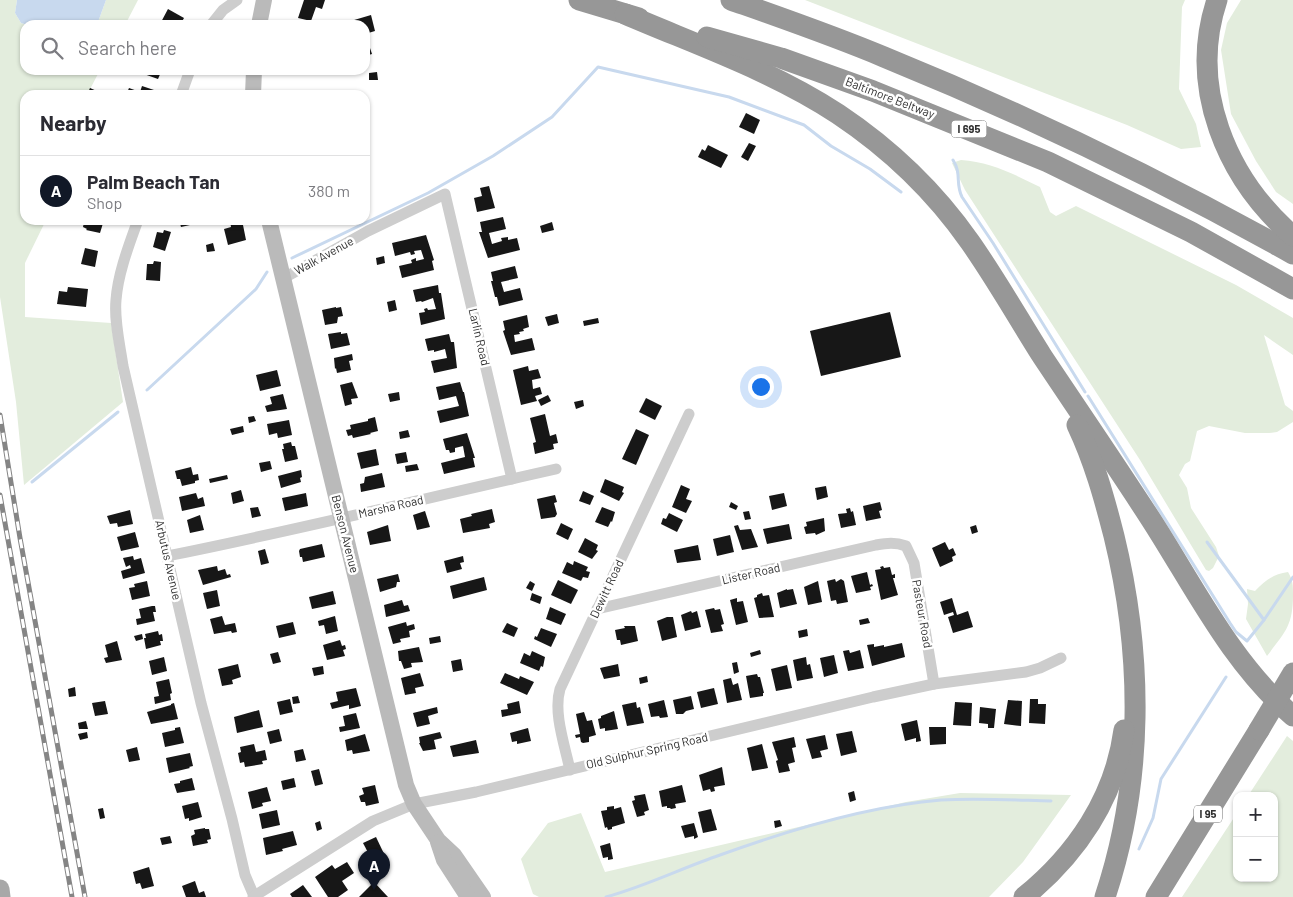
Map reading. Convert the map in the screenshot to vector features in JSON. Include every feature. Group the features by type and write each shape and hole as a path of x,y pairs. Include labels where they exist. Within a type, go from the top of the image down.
{"highway":[{"name":"Baltimore Beltway","path":"579,0 781,58 874,91 968,129 1048,162 1118,196 1190,232 1293,289"},
{"name":"I 695","path":"731,0 883,56 1052,130 1186,196 1293,254"},
{"path":"1217,0 1209,36 1208,67 1210,95 1215,119 1224,145 1239,174 1258,201 1293,236"},
{"path":"625,14 776,78 839,115 892,156 947,212 970,243 1164,539 1237,656 1293,716"},
{"path":"1042,355 1090,454 1109,516 1123,577 1133,637 1136,677 1133,765 1124,826 1105,897"},
{"path":"1024,897 1062,862 1091,823 1102,803 1119,757 1127,709 1127,676 1124,635 1109,516"},
{"name":"I 95","path":"1156,897 1260,730 1293,673"}],"main road":[{"path":"0,889 1,897"}],"street":[{"path":"215,20 223,10 237,0"},
{"path":"260,20 264,0"},
{"path":"183,90 188,75"},
{"path":"253,90 254,75"},
{"name":"Walk Avenue","path":"284,278 368,231 445,194"},
{"name":"Larlin Road","path":"445,194 512,479"},
{"name":"Arbutus Avenue","path":"136,225 121,274 116,300 117,324 123,366 199,694 232,819 244,875 254,897"},
{"name":"Benson Avenue","path":"270,225 406,785 414,804 438,840 454,854 483,897"},
{"name":"Dewitt Road","path":"570,770 558,714 558,696 689,414"},
{"name":"Marsha Road","path":"167,556 271,535 556,469"},
{"name":"Lister Road","path":"597,610 876,545 890,543 906,546"},
{"name":"Pasteur Road","path":"906,546 914,563 934,684"},
{"name":"Old Sulphur Spring Road","path":"254,897 373,822 414,804 476,792 934,684 1026,672 1061,658"},
{"name":"Benson Avenue","path":"438,840 444,860 468,897"},
{"path":"444,860 456,897"}],"green space":[{"path":"0,0 17,0 15,13 20,21 20,75 97,75 90,90 20,90 20,225 44,225 25,263 25,317 111,323 123,402 24,485 16,402 0,297"},
{"path":"106,0 138,0 128,20 99,20"},
{"path":"805,0 1185,0 1182,7 1179,89 1196,124 1201,147 1181,149 1127,125"},
{"path":"1241,0 1293,0 1293,204 1276,192 1256,161 1231,114 1221,50 1227,23"},
{"path":"961,160 982,163 1002,169 1040,187 1050,212 1056,216 1076,206 1236,285 1293,318 1293,355 1264,335 1285,405 1293,411 1293,422 1277,432 1269,433 1245,433 1209,426 1197,431 1190,461 1185,464 1179,475 1187,488 1191,508 1216,547 1219,556 1213,568 1209,571 1206,570 1140,460 965,190 952,163"},
{"path":"1288,572 1293,585 1293,606 1290,622 1267,656 1246,619 1247,589 1255,591 1270,578"},
{"path":"1287,736 1293,741 1293,897 1182,897 1233,819 1233,882 1278,882 1278,792 1251,792"},
{"path":"960,793 1071,795 1023,862 989,897 539,897 533,894 521,859 548,823 581,813 605,872 906,802"}],"water":[{"path":"17,0 106,0 99,20 20,21 15,13"}],"building":[{"path":"304,0 325,0 322,9 316,7 311,20 298,18"},
{"path":"168,9 184,18 183,20 162,20"},
{"path":"371,15 375,31 370,32 370,20 354,20"},
{"path":"377,72 378,80 369,80 370,73"},
{"path":"147,75 160,75 158,79"},
{"path":"142,86 154,90 141,90"},
{"path":"746,113 760,120 754,134 739,127"},
{"path":"749,143 756,146 748,161 741,157"},
{"path":"708,145 728,155 721,168 698,157 702,149 705,151"},
{"path":"489,186 495,208 477,212 474,198 482,196 480,188"},
{"path":"503,217 506,229 489,233 492,244 502,241 501,238 508,237 508,240 517,238 520,250 488,258 479,232 482,232 480,222"},
{"path":"552,222 554,230 542,233 540,226"},
{"path":"83,225 102,225 100,233 86,230"},
{"path":"231,225 243,225 246,240 228,245 224,229 231,227"},
{"path":"164,230 171,232 165,251 153,247 157,232 163,233"},
{"path":"426,235 434,260 432,261 434,270 402,278 399,266 412,263 411,260 416,258 416,261 424,259 421,250 414,251 415,254 411,255 410,252 395,256 392,243"},
{"path":"213,243 215,251 207,252 206,245"},
{"path":"85,248 98,251 95,267 81,264"},
{"path":"384,256 385,263 377,265 376,258"},
{"path":"154,261 161,262 160,281 146,280 147,264 153,264"},
{"path":"515,266 518,278 501,282 504,292 520,288 523,300 499,306 491,281 493,281 491,272"},
{"path":"438,285 445,319 421,325 419,313 425,312 424,309 427,308 428,310 436,309 433,298 416,302 413,290"},
{"path":"68,287 88,289 86,307 57,304 59,291 67,292"},
{"path":"395,300 397,310 389,312 387,302"},
{"path":"341,307 343,316 338,317 337,323 325,325 322,310"},
{"path":"890,312 901,357 821,376 810,331"},
{"path":"557,314 559,323 548,326 545,317"},
{"path":"527,315 529,327 519,332 520,334 514,335 515,342 532,338 535,350 511,355 503,331 505,330 503,321"},
{"path":"598,318 599,323 584,326 583,321"},
{"path":"341,332 341,334 347,333 350,345 331,349 328,334"},
{"path":"449,334 451,342 454,342 457,368 434,373 431,361 447,358 445,349 434,352 434,350 428,351 425,339"},
{"path":"352,354 353,360 349,361 351,370 337,373 334,358"},
{"path":"528,366 529,371 538,369 541,378 532,380 533,389 540,387 542,394 535,396 537,401 521,405 513,370"},
{"path":"277,370 281,386 260,391 256,375"},
{"path":"352,382 358,398 351,399 352,404 345,406 340,385"},
{"path":"460,382 469,416 440,423 437,411 459,406 456,396 439,400 436,387"},
{"path":"399,392 400,400 390,402 388,394"},
{"path":"283,394 287,409 267,412 265,406 272,404 270,397"},
{"path":"548,395 551,401 541,406 538,400"},
{"path":"646,398 662,406 655,420 639,412"},
{"path":"583,400 584,406 576,409 574,402"},
{"path":"545,414 550,436 556,434 558,443 553,444 554,449 535,454 533,443 536,442 530,418"},
{"path":"254,416 256,421 249,423 248,417"},
{"path":"375,417 378,431 353,438 352,435 348,436 346,430 351,429 350,425 368,421 368,419"},
{"path":"289,420 292,435 278,438 277,433 269,435 267,424"},
{"path":"243,426 244,432 232,435 230,429"},
{"path":"636,429 649,435 636,465 622,459"},
{"path":"408,430 410,437 400,439 399,432"},
{"path":"467,433 475,458 473,458 475,467 444,474 441,463 465,457 463,446 455,448 455,452 450,453 449,450 446,450 443,439"},
{"path":"291,442 292,446 295,446 298,459 285,462 282,449 284,449 283,444"},
{"path":"376,449 379,465 361,469 357,453"},
{"path":"406,452 408,462 397,464 395,454"},
{"path":"270,461 272,469 261,472 259,463"},
{"path":"417,464 419,470 406,472 405,466"},
{"path":"191,467 193,475 198,474 199,480 182,486 180,479 177,479 175,471"},
{"path":"301,470 301,482 281,488 278,476"},
{"path":"382,473 385,487 361,492 360,484 364,483 365,477"},
{"path":"227,475 228,479 210,483 209,479"},
{"path":"605,479 624,487 622,492 624,493 619,501 600,492"},
{"path":"681,485 690,489 686,499 692,501 686,513 672,507"},
{"path":"826,486 828,497 817,500 815,488"},
{"path":"241,490 244,501 233,504 231,493"},
{"path":"583,491 594,496 590,505 579,501"},
{"path":"196,493 198,499 203,497 205,506 182,511 179,497"},
{"path":"306,493 308,506 285,511 282,498"},
{"path":"784,493 787,506 772,510 769,496"},
{"path":"555,495 557,502 554,503 557,514 555,517 541,519 537,499"},
{"path":"731,502 738,506 736,510 729,507"},
{"path":"880,502 882,510 879,511 881,518 866,521 863,506"},
{"path":"258,507 261,516 252,518 250,508"},
{"path":"602,507 615,512 612,522 608,527 595,522"},
{"path":"850,508 851,512 853,511 856,525 841,528 838,514 847,513 846,509"},
{"path":"492,509 495,522 489,524 490,528 463,533 460,519"},
{"path":"130,510 133,524 118,527 117,523 110,524 107,516"},
{"path":"425,511 430,527 417,530 413,515"},
{"path":"749,511 751,519 745,520 743,512"},
{"path":"669,513 683,520 677,532 661,524 663,518 666,519"},
{"path":"200,515 204,530 190,533 187,520"},
{"path":"824,518 825,531 816,535 815,533 806,534 804,527 807,526 806,522"},
{"path":"561,523 573,529 568,540 556,534"},
{"path":"789,524 792,539 767,544 763,529"},
{"path":"388,525 391,541 370,545 367,532"},
{"path":"738,525 740,530 751,529 758,547 742,550 734,526"},
{"path":"976,525 978,532 972,534 970,527"},
{"path":"135,532 139,547 121,551 117,537"},
{"path":"730,535 734,552 717,556 713,539"},
{"path":"585,538 598,545 596,550 598,551 592,559 578,552"},
{"path":"945,542 949,550 953,548 956,555 952,557 953,561 940,567 932,548"},
{"path":"322,544 325,557 303,562 302,557 300,557 300,549"},
{"path":"698,545 701,560 677,563 674,550"},
{"path":"265,549 269,563 261,565 258,551"},
{"path":"133,556 134,560 141,558 145,573 123,579 121,571 131,568 130,565 126,567 123,558"},
{"path":"463,556 464,562 460,563 462,569 447,573 444,561"},
{"path":"574,561 588,567 586,571 590,572 588,578 583,577 581,581 562,573 567,562 573,565"},
{"path":"217,566 218,571 225,569 227,575 230,574 231,577 203,585 198,570"},
{"path":"883,566 884,568 890,567 892,575 895,574 895,578 893,578 898,595 881,600 875,570 881,569 880,567"},
{"path":"867,572 870,585 872,584 873,586 870,587 871,590 856,593 851,576"},
{"path":"398,574 400,582 397,582 396,587 380,592 377,579"},
{"path":"484,577 487,590 453,599 450,586"},
{"path":"835,579 836,582 841,579 844,581 848,602 837,604 836,600 831,601 827,581"},
{"path":"558,580 578,590 571,604 551,595"},
{"path":"147,581 150,596 132,600 129,588 135,587 134,584"},
{"path":"530,581 535,584 532,591 526,588"},
{"path":"818,581 822,602 808,605 804,587"},
{"path":"793,589 797,604 780,608 777,593"},
{"path":"217,590 220,606 207,609 203,593"},
{"path":"333,591 336,604 312,609 309,597"},
{"path":"532,593 542,597 540,604 530,600"},
{"path":"762,593 763,596 769,595 774,617 759,618 754,598"},
{"path":"737,598 737,602 743,601 748,622 736,625 730,600"},
{"path":"952,598 957,615 968,611 973,627 953,633 948,617 954,615 953,612 944,615 940,602"},
{"path":"402,600 404,606 408,605 410,611 386,617 384,605"},
{"path":"155,606 156,612 153,612 155,621 137,625 136,619 141,618 139,609"},
{"path":"550,607 566,614 561,625 546,619"},
{"path":"714,608 715,610 720,609 724,624 721,625 723,631 711,633 705,610"},
{"path":"691,611 692,613 697,611 701,627 685,631 681,615"},
{"path":"222,616 225,625 235,623 237,632 232,633 231,631 214,634 210,619"},
{"path":"335,616 338,631 326,634 324,625 319,626 318,621"},
{"path":"673,617 677,637 662,641 657,621"},
{"path":"868,618 870,623 860,625 859,620"},
{"path":"293,622 296,634 279,638 276,626"},
{"path":"406,622 407,626 414,624 415,629 409,631 410,637 400,639 401,642 393,644 388,627"},
{"path":"507,623 518,628 514,637 502,632"},
{"path":"624,626 635,626 638,641 621,645 620,640 617,640 615,630 625,628"},
{"path":"541,628 557,634 551,647 534,639"},
{"path":"807,629 808,636 799,638 798,631"},
{"path":"158,631 159,635 162,634 163,641 160,641 161,645 146,649 145,634"},
{"path":"142,634 143,639 136,641 134,636"},
{"path":"440,636 441,642 430,644 429,638"},
{"path":"340,640 342,646 345,645 346,649 343,650 345,656 327,660 323,645"},
{"path":"117,641 122,660 106,663 104,658 108,657 105,645"},
{"path":"902,643 905,657 872,666 867,645 874,644 874,647 884,645 884,647"},
{"path":"419,647 423,662 411,663 412,667 404,669 401,661 399,661 398,651"},
{"path":"760,650 761,654 751,657 750,653"},
{"path":"849,650 850,653 860,650 864,668 848,671 843,651"},
{"path":"532,651 545,657 543,667 541,666 539,671 520,663 524,653 530,656"},
{"path":"278,652 281,662 273,664 270,654"},
{"path":"834,655 838,673 824,677 820,658"},
{"path":"164,657 167,671 152,675 149,661"},
{"path":"806,657 807,665 810,664 813,678 797,681 793,660"},
{"path":"461,659 463,670 453,672 451,661"},
{"path":"737,662 739,672 734,674 732,663"},
{"path":"238,664 241,677 232,680 233,684 222,686 218,669"},
{"path":"618,664 620,676 604,679 600,668"},
{"path":"787,665 792,688 776,691 771,669"},
{"path":"323,666 324,674 314,676 312,668"},
{"path":"420,673 424,686 415,688 416,693 405,695 401,678"},
{"path":"505,673 519,679 520,676 534,682 527,695 500,683"},
{"path":"757,674 760,677 764,693 763,696 750,698 746,676"},
{"path":"647,676 648,682 640,684 639,678"},
{"path":"731,678 733,685 738,683 742,700 727,703 723,680"},
{"path":"169,679 172,693 170,694 171,700 155,704 154,697 159,696 156,682"},
{"path":"75,687 76,696 69,697 68,689"},
{"path":"356,688 361,706 349,709 349,705 332,709 330,703 338,701 336,692"},
{"path":"714,688 718,704 701,708 697,692"},
{"path":"298,696 300,703 293,704 292,697"},
{"path":"691,696 694,709 683,714 676,714 673,700"},
{"path":"290,699 293,712 280,715 277,702"},
{"path":"1030,699 1038,699 1038,704 1046,704 1045,724 1029,723"},
{"path":"664,700 668,717 651,717 648,704"},
{"path":"1008,700 1022,701 1021,726 1004,724"},
{"path":"105,701 108,714 95,716 92,703"},
{"path":"519,701 521,713 502,717 501,710 508,709 507,704"},
{"path":"636,702 637,708 640,707 644,723 627,726 622,705"},
{"path":"955,702 972,703 971,726 953,725"},
{"path":"174,703 178,719 151,724 147,712"},
{"path":"437,707 438,713 428,716 430,724 417,727 413,713"},
{"path":"980,707 996,709 994,728 988,728 988,724 979,723"},
{"path":"259,710 263,727 237,733 234,717"},
{"path":"614,711 618,729 605,731 605,728 600,729 598,719"},
{"path":"584,712 587,721 592,720 596,735 589,737 589,742 583,743 580,737 576,738 575,735 580,734 576,714"},
{"path":"356,713 360,728 340,732 339,727 345,726 343,716"},
{"path":"917,720 921,741 916,742 916,738 905,741 901,724"},
{"path":"86,721 88,729 79,729 78,723"},
{"path":"180,727 184,743 165,747 162,733"},
{"path":"929,727 946,727 946,744 930,745"},
{"path":"528,728 531,741 517,744 517,741 512,742 510,733"},
{"path":"279,729 282,741 270,744 267,732"},
{"path":"852,731 857,752 841,756 836,734"},
{"path":"87,732 88,738 80,740 78,734"},
{"path":"440,732 442,738 434,740 436,749 423,751 419,743 419,737"},
{"path":"365,734 370,751 353,754 352,750 347,751 345,740"},
{"path":"825,735 828,749 820,751 822,757 812,759 806,739"},
{"path":"794,737 796,747 792,748 795,762 788,764 790,771 779,773 776,761 778,760 772,742"},
{"path":"476,740 479,753 453,757 450,746"},
{"path":"254,744 256,752 265,750 267,760 262,761 263,764 245,767 244,762 240,763 238,753 241,752 240,747"},
{"path":"762,744 768,768 752,771 747,748"},
{"path":"137,747 140,760 129,762 126,750"},
{"path":"303,749 306,760 296,762 294,751"},
{"path":"190,753 193,766 169,773 166,758"},
{"path":"722,767 725,785 714,787 715,791 711,792 710,789 703,791 699,775"},
{"path":"319,769 323,784 315,786 311,771"},
{"path":"192,778 195,790 177,793 174,784"},
{"path":"294,778 296,787 283,790 281,781"},
{"path":"375,785 379,803 366,806 365,802 361,802 359,796 364,794 362,788"},
{"path":"682,785 686,802 675,804 676,808 662,807 659,791"},
{"path":"267,787 271,801 262,803 263,806 252,809 248,792"},
{"path":"854,791 856,800 850,802 848,793"},
{"path":"645,794 649,810 644,812 645,815 637,817 632,801 635,800 634,796"},
{"path":"198,802 202,817 189,821 189,818 185,819 182,806"},
{"path":"614,806 614,809 621,807 625,823 608,830 607,827 605,828 601,811 607,810 607,807"},
{"path":"103,808 105,818 100,819 98,809"},
{"path":"711,809 717,830 703,833 698,812"},
{"path":"277,810 280,825 262,829 259,814"},
{"path":"780,820 782,826 775,828 774,821"},
{"path":"320,821 322,829 317,831 315,823"},
{"path":"694,823 698,837 694,839 694,836 685,838 681,826"},
{"path":"209,829 211,839 207,840 208,843 193,846 191,836 195,834 194,830"},
{"path":"293,831 297,845 266,855 263,838"},
{"path":"170,836 172,843 162,845 160,838"},
{"path":"376,837 386,858 374,864 363,843"},
{"path":"610,843 613,859 608,860 608,857 603,858 600,846"},
{"path":"347,862 354,873 342,881 348,890 338,897 328,897 315,877 332,865 335,869"},
{"path":"149,867 154,886 142,889 140,883 136,884 133,872"},
{"path":"195,881 199,893 204,891 206,897 186,897 182,886"},
{"path":"374,882 388,897 359,897"},
{"path":"303,885 312,897 292,897 290,894"}],"waterway":[{"path":"370,221 428,193 493,156 552,117 598,67 729,97 804,125 831,146 870,169 901,192"},
{"path":"953,160 956,165 962,197 993,243 1085,392"},
{"path":"292,258 361,225"},
{"path":"147,390 256,289 267,272"},
{"path":"1088,396 1236,632 1247,641 1264,620 1293,577"},
{"path":"32,482 118,412"},
{"path":"1207,542 1264,620"},
{"path":"1139,849 1153,818 1161,779 1226,677"},
{"path":"606,897 773,837 857,813 941,800 1051,801"}],"railway":[{"path":"0,415 20,538 85,897"},
{"path":"0,495 72,897"}],"place":[{"name":"Palm Beach Tan","path":"374,890"}]}
